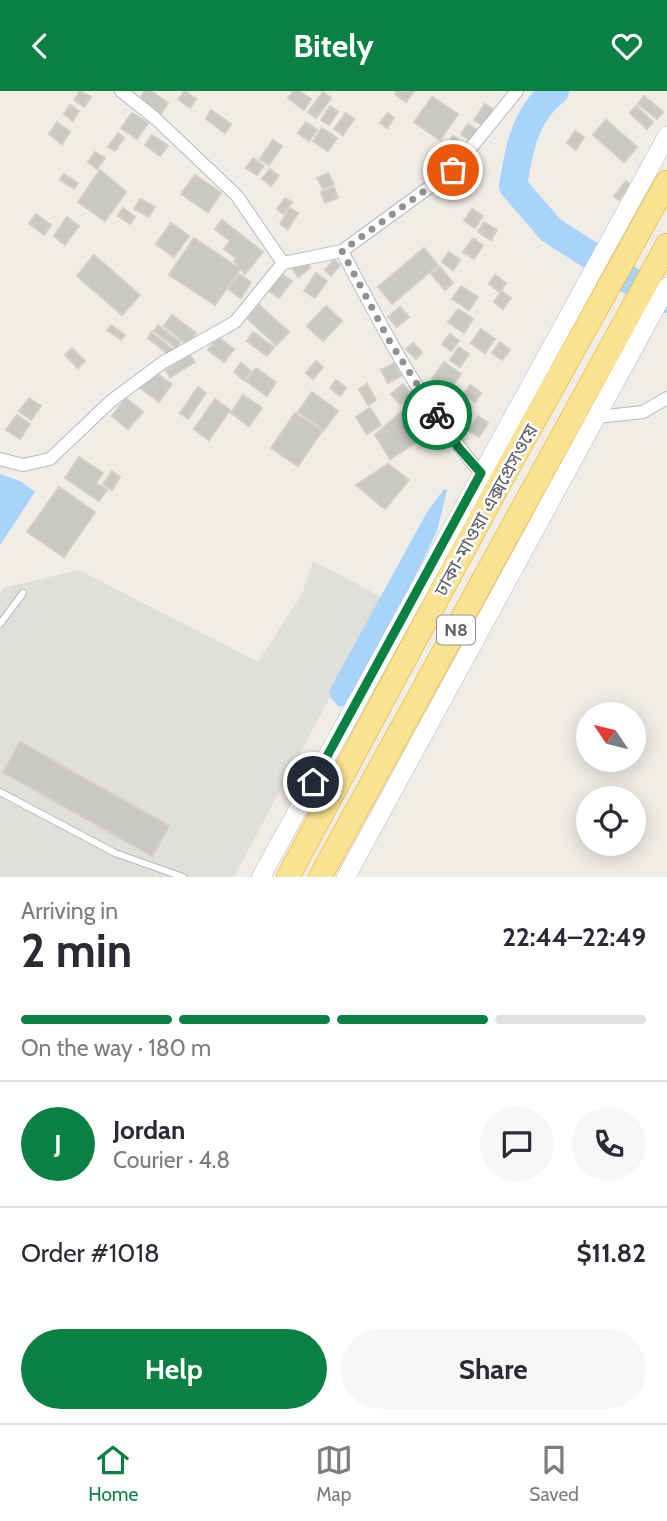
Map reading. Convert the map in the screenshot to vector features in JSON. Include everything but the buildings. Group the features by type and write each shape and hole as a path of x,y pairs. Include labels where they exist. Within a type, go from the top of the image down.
{"highway":[{"name":"ঢাকা-মাওয়া এক্সপ্রেসওয়ে","path":"288,877 556,360 650,215 667,181"},
{"name":"ঢাকা-মাওয়া এক্সপ্রেসওয়ে","path":"320,877 604,383 667,245"}],"street":[{"path":"121,91 155,118 237,196 283,263"},
{"path":"0,459 23,465 50,459 111,401 162,363 235,322 283,263 342,251 453,170 517,91"},
{"path":"261,877 481,473 556,360 620,226 667,136"},
{"path":"342,251 390,342 458,447 481,473"},
{"path":"346,877 597,417 604,383 667,287"},
{"path":"597,417 643,412 667,398"}],"lane":[{"path":"0,624 23,593"},
{"path":"0,792 115,853 183,877"}],"shaded area":[{"path":"313,561 383,598 234,877 0,877 0,594 3,588 79,570 258,662 302,594"}],"water":[{"path":"0,474 20,481 35,492 0,545"},
{"path":"444,489 447,490 437,531 406,595 351,695 344,706 339,707 329,691 427,512"}],"waterway":[{"path":"555,91 536,111 530,122 521,146 513,186 551,230 637,285 667,299"}],"way so far":[{"path":"437,415 390,342 342,251 453,170"}],"route":[{"path":"313,782 481,473 458,447 437,415"}]}
